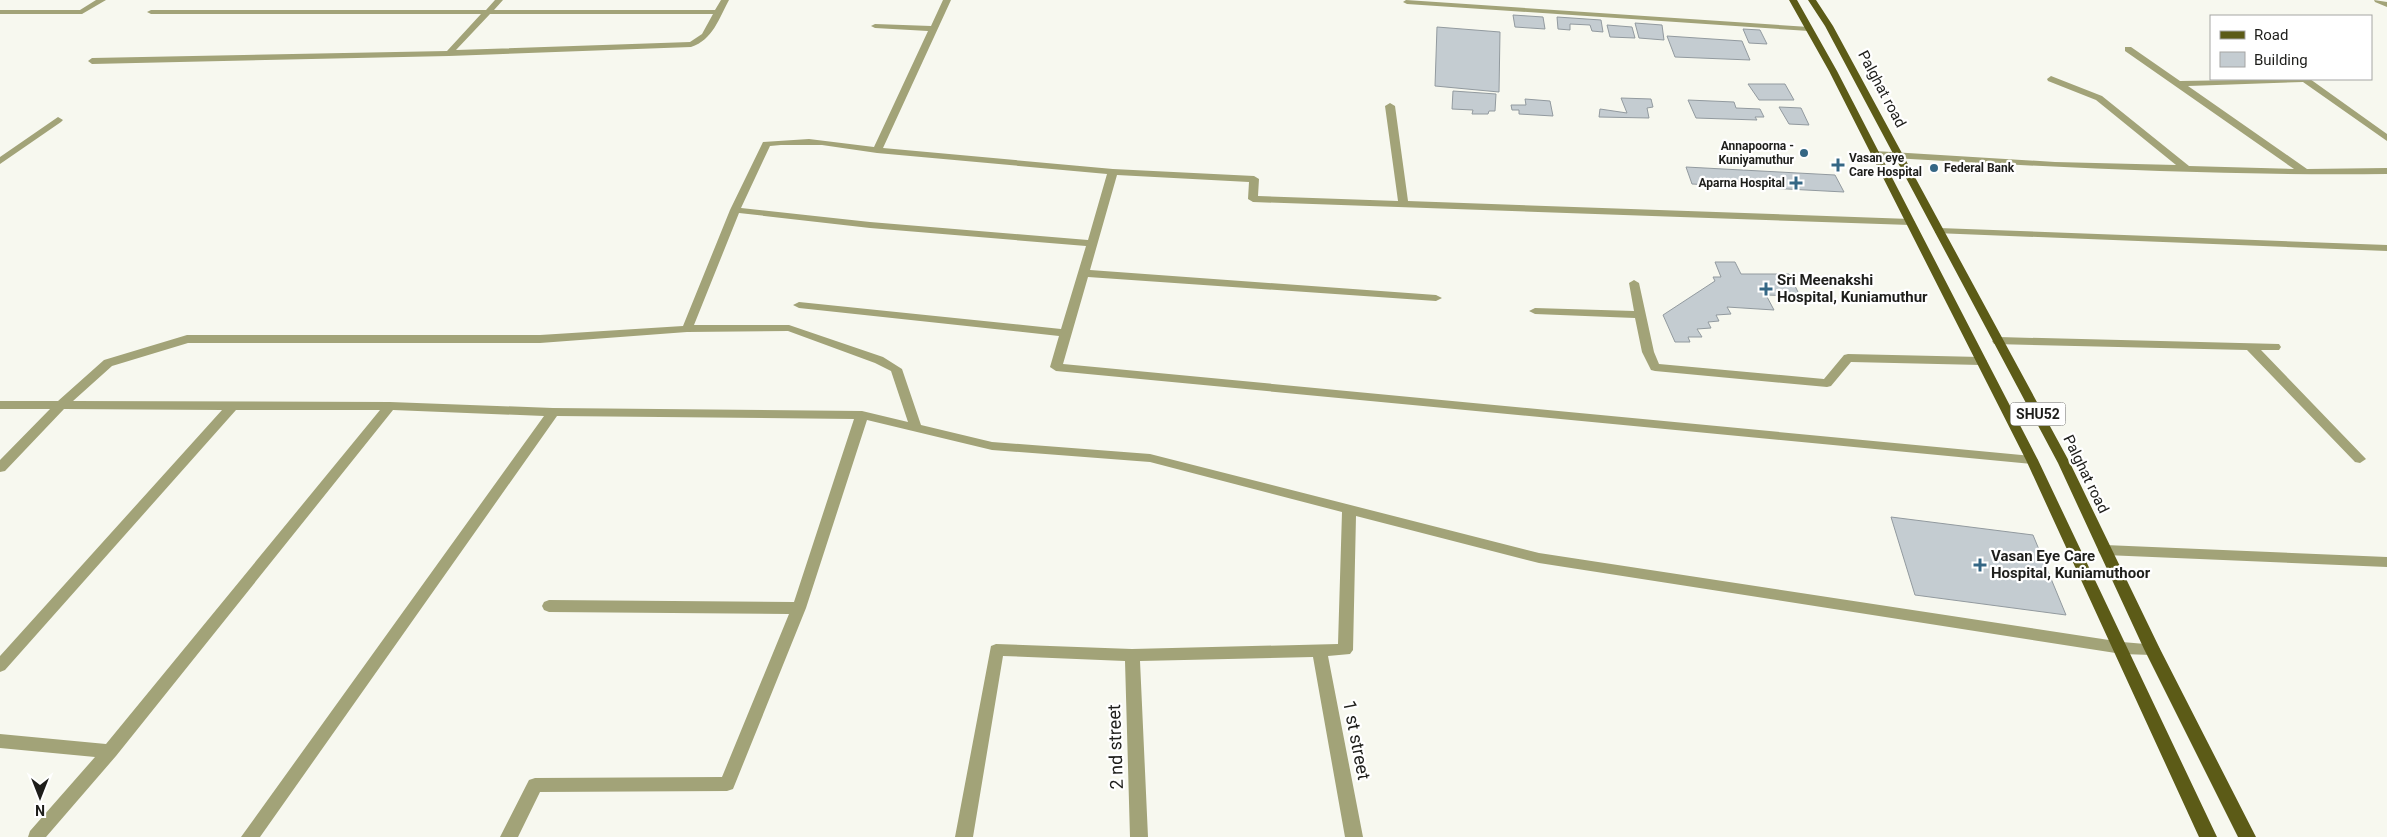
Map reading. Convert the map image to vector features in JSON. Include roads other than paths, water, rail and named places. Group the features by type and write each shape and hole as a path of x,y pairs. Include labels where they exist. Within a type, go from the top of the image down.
{"main road":[{"name":"SHU52","path":"1793,0 1875,154 2032,460 2122,648 2208,837"},
{"name":"Palghat road","path":"1812,0 1829,26 2064,463 2152,649 2247,837"}],"street":[{"path":"0,12 82,12 102,0"},
{"path":"449,53 499,0"},
{"path":"607,12 614,0"},
{"path":"92,61 449,53 692,44 699,42 705,36 725,0"},
{"path":"878,150 947,0"},
{"path":"2378,0 2387,5"},
{"path":"1407,2 1809,29"},
{"path":"151,12 718,12"},
{"path":"875,26 934,28"},
{"path":"2128,49 2305,172"},
{"path":"2051,79 2099,98 2188,170"},
{"path":"2179,84 2281,80"},
{"path":"2307,80 2387,138"},
{"path":"1390,106 1403,204"},
{"path":"0,161 58,120"},
{"path":"686,329 735,210 766,144 792,141 823,141 878,150 1113,172 1254,179 1253,199 1910,222"},
{"path":"1875,154 2055,165 2188,170 2387,171"},
{"path":"1113,172 1056,367 2032,460"},
{"path":"735,210 870,226 1092,243"},
{"path":"1939,230 2387,248"},
{"path":"1083,273 1436,298"},
{"path":"1634,283 1648,352 1655,366 1827,384 1848,358 1981,361"},
{"path":"799,305 1066,333"},
{"path":"1534,311 1641,315"},
{"path":"0,468 62,404 108,363 188,339 540,339 686,329 789,328 879,360 896,369 916,428"},
{"path":"1998,341 2275,347"},
{"path":"2250,346 2360,459"},
{"path":"0,404 390,406 554,412 862,415 992,446 1150,458 1539,558 2122,648 2152,649"},
{"path":"0,666 233,405"},
{"path":"36,836 110,751 390,406"},
{"path":"250,837 554,412"},
{"path":"509,837 535,785 727,784 799,608 862,415"},
{"path":"964,837 996,650 1132,655 1345,650 1348,508"},
{"path":"2105,550 2387,562"},
{"path":"549,606 799,608"},
{"name":"1 st street","path":"1320,650 1354,837"},
{"name":"2 nd street","path":"1132,655 1139,837"},
{"path":"0,741 110,751"}],"place":[{"name":"Annapoorna - Kuniyamuthur","path":"1804,153"},
{"name":"Vasan eye Care Hospital","path":"1838,165"},
{"name":"Federal Bank","path":"1934,168"},
{"name":"Aparna Hospital","path":"1796,183"},
{"name":"Sri Meenakshi Hospital, Kuniamuthur","path":"1766,289"},
{"name":"Vasan Eye Care Hospital, Kuniamuthoor","path":"1980,565"}]}
